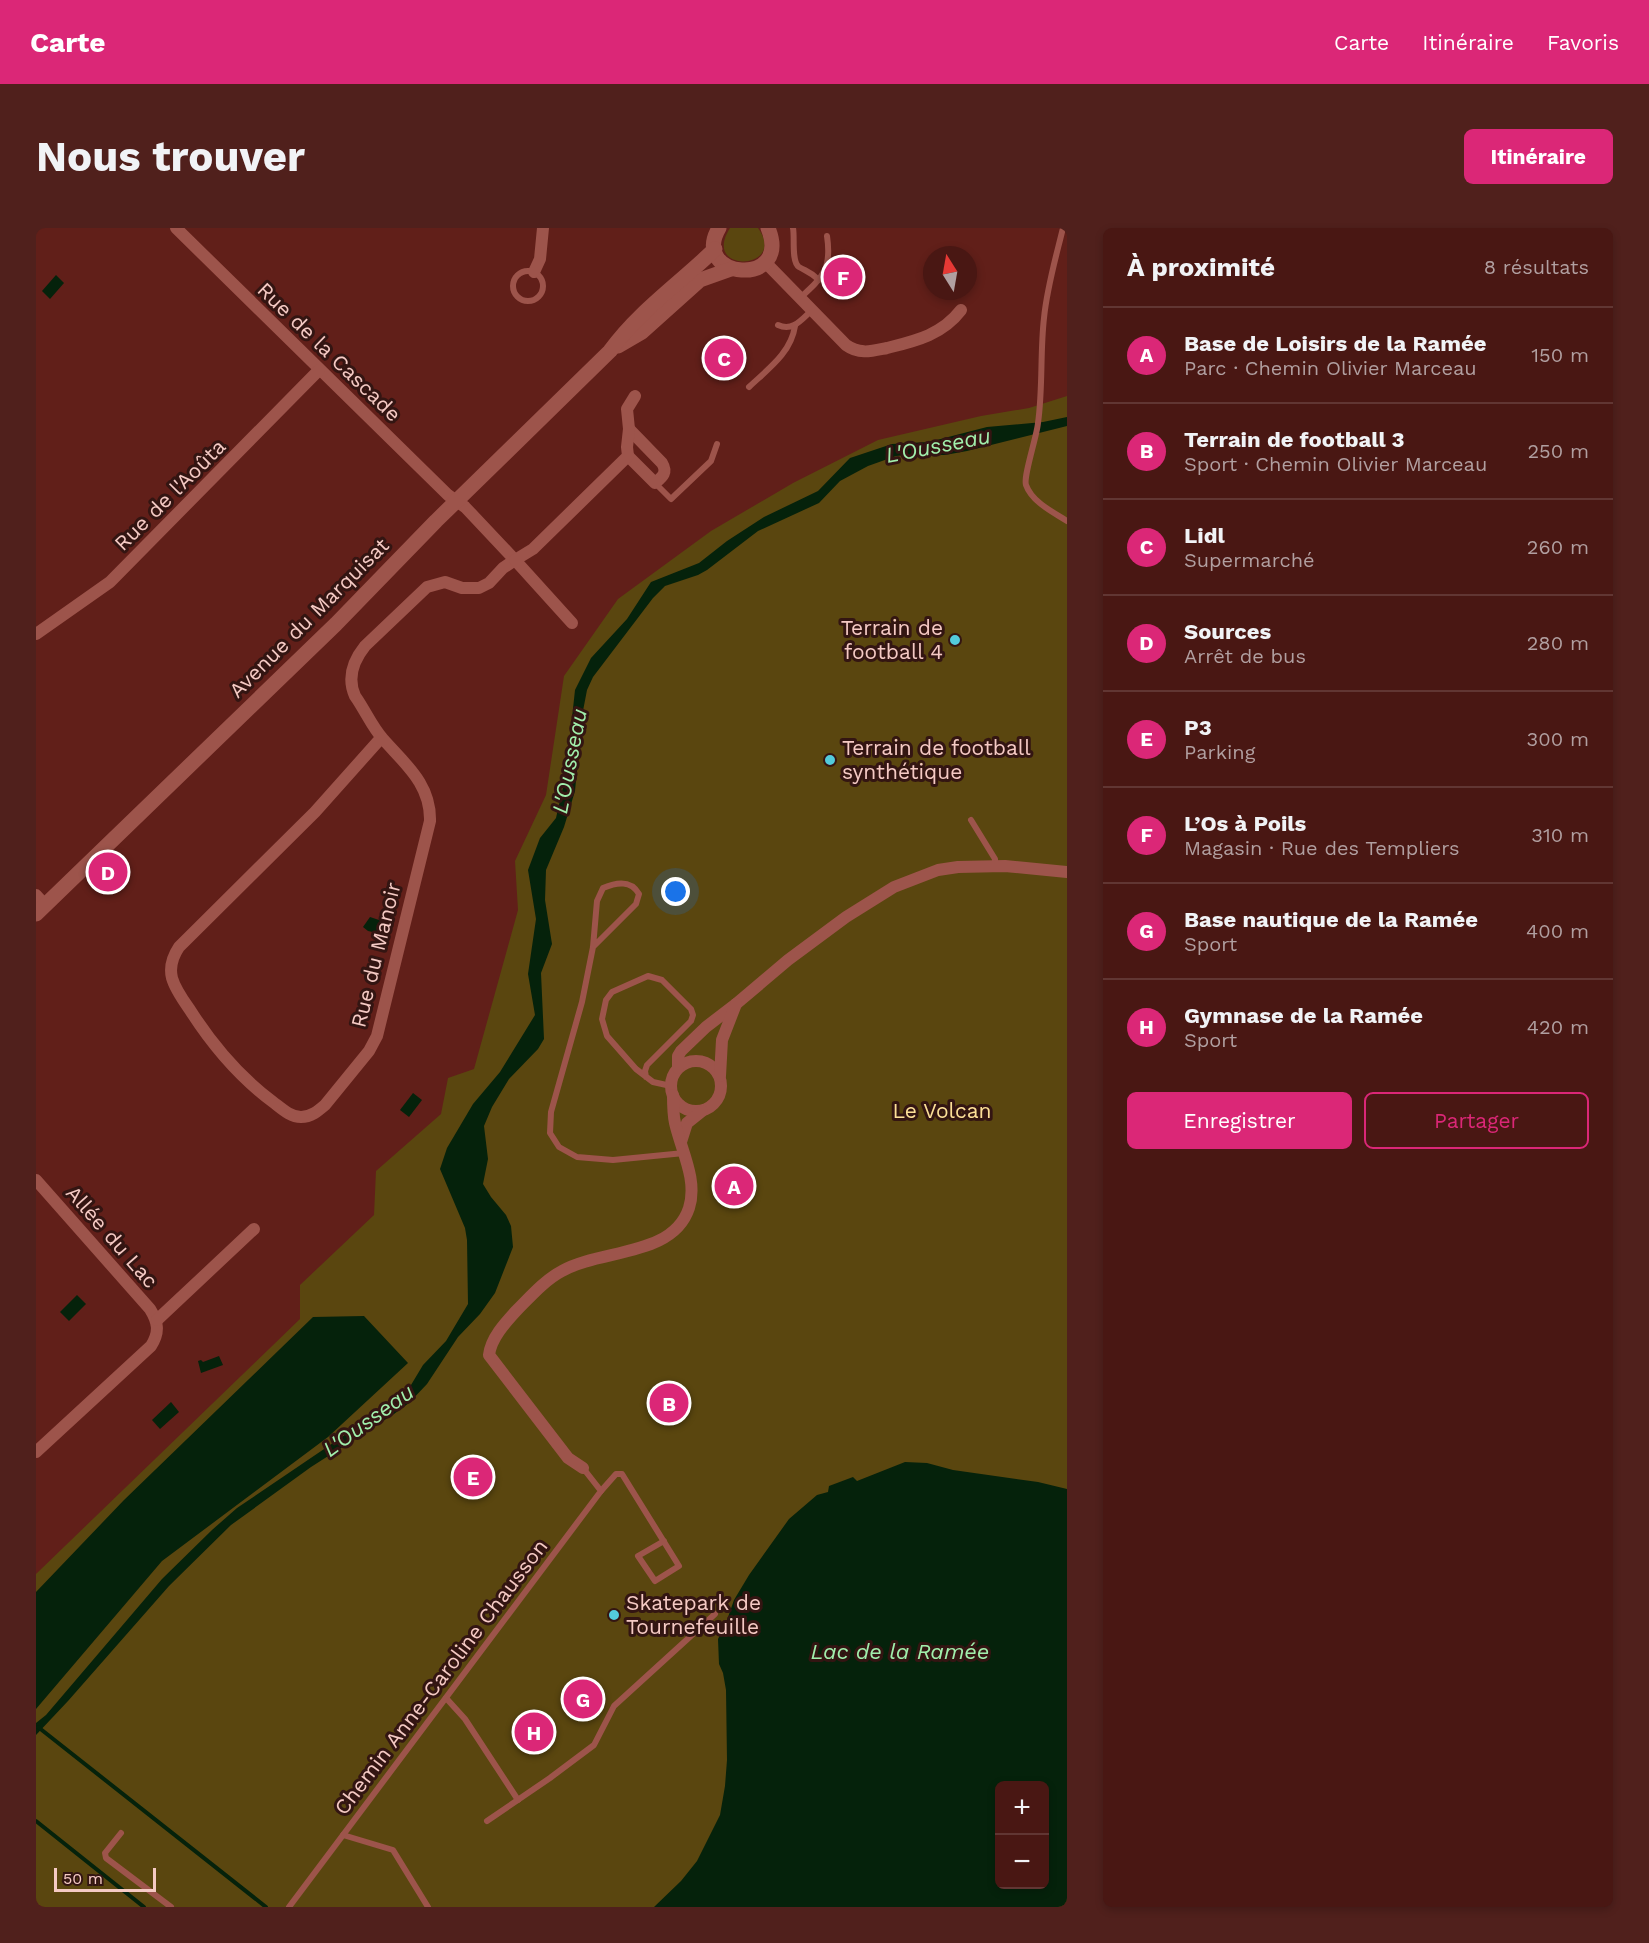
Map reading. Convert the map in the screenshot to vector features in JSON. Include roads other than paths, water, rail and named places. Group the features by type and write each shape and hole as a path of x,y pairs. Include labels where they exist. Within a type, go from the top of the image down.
{"main road":[{"path":"765,262 772,245 768,228"},
{"path":"716,230 715,249 723,264 731,269"},
{"name":"Avenue du Marquisat","path":"39,905 336,624 610,351 622,335 668,290 715,249"},
{"name":"Avenue du Marquisat","path":"610,351 642,332 700,280 731,269 749,271 765,262"}],"street":[{"name":"Rue de la Cascade","path":"176,228 319,370 457,502"},
{"path":"534,272 540,259 543,228"},
{"path":"765,262 846,345 856,351 863,352 920,340 954,319 961,310"},
{"name":"Rue de l'Aoûta","path":"36,634 110,582 319,370"},
{"path":"629,429 664,467 664,474 655,483 628,456 627,409 635,396"},
{"name":"Rue du Manoir","path":"381,738 315,812 179,947 172,960 171,972 174,985 209,1040 243,1078 294,1116 308,1116 316,1113 325,1105 369,1051 377,1036 430,821 429,801 421,783 381,738 352,689 351,670 358,654 427,587 445,582 462,588 479,588 489,583 503,568 533,549 628,456"},
{"path":"457,502 465,507 572,623"},
{"path":"678,1068 678,1056 681,1051 706,1027 817,938 874,898 894,887 938,870 958,867 995,866 1067,872"},
{"path":"682,1148 687,1123 709,1108 719,1097 722,1087 720,1076 722,1040 736,1004"},
{"path":"583,1468 568,1458 489,1356 490,1344 512,1316 540,1287 562,1270 593,1258 654,1245 669,1236 689,1209 690,1172 674,1121 672,1091 674,1074 678,1068 690,1061 705,1061 720,1076"},
{"path":"672,1091 681,1107 702,1111"},
{"name":"Allée du Lac","path":"36,1180 150,1309 157,1320 156,1338 152,1346 36,1452"},
{"name":"Allée du Lac","path":"157,1320 254,1230"}],"lane":[{"path":"794,228 794,262 811,272 819,280"},
{"path":"1063,228 1044,316 1039,420 1025,477 1026,486 1036,500 1067,521"},
{"path":"800,298 827,269 827,236"},
{"path":"522,271 534,272 542,281 542,292 533,301 521,300 513,291 513,280 522,271"},
{"path":"668,290 700,280"},
{"path":"778,325 783,328 795,326 812,310"},
{"path":"749,387 787,351 793,339 795,326"},
{"path":"655,483 671,499 711,461 717,444"},
{"path":"971,820 995,859 995,866"},
{"path":"593,947 636,904 639,894 634,886 625,883 612,884 603,888 597,901 593,947 582,1002 551,1112 550,1133 559,1147 577,1157 613,1160 682,1148"},
{"path":"646,1077 647,1065 691,1021 693,1015 691,1009 662,980 648,976 612,992 606,1000 602,1020 607,1036 636,1069 646,1077 653,1082 672,1091"},
{"path":"583,1468 601,1491"},
{"name":"Chemin Anne-Caroline Chausson","path":"289,1907 616,1474 622,1474 664,1540"},
{"path":"664,1540 679,1566 655,1581 638,1556 664,1540"},
{"path":"487,1821 594,1745 614,1706 715,1614"},
{"path":"446,1698 465,1719 518,1800"},
{"path":"121,1833 105,1853 106,1858 171,1907"},
{"path":"343,1836 393,1850 428,1907"}],"water":[{"path":"56,275 64,283 50,299 42,291"},
{"name":"L'Ousseau","path":"1067,417 1067,426 967,451 945,455 896,456 868,466 840,481 819,503 758,531 707,570 665,586 653,598 593,677 587,690 582,716 575,791 564,827 546,870 545,900 552,944 541,973 544,1039 538,1049 509,1079 492,1107 484,1126 488,1159 483,1184 506,1215 511,1226 513,1247 495,1293 480,1314 458,1337 427,1384 409,1403 311,1467 231,1525 169,1586 36,1735 36,1723 46,1715 162,1579 237,1508 392,1403 411,1385 423,1365 446,1341 468,1304 465,1228 440,1169 447,1148 473,1104 500,1072 535,1015 528,974 536,919 528,870 540,838 556,818 566,774 575,690 591,658 627,619 651,582 699,563 764,517 818,491 850,458 892,444 929,442 987,427 1043,422"},
{"path":"370,917 385,922 382,934 368,931 363,927"},
{"path":"413,1093 422,1100 409,1117 400,1110"},
{"path":"77,1295 86,1304 69,1321 60,1312"},
{"path":"364,1316 408,1363 328,1437 162,1561 36,1709 36,1592 124,1500 313,1317"},
{"path":"219,1356 223,1365 201,1373 198,1361 203,1362"},
{"path":"171,1402 179,1412 160,1429 152,1420"},
{"name":"Lac de la Ramée","path":"905,1462 927,1463 953,1470 1038,1482 1067,1489 1067,1907 654,1907 681,1881 697,1861 720,1815 727,1760 726,1690 719,1664 718,1639 734,1600 789,1519 817,1495 828,1492 829,1486 853,1477 857,1481"}],"waterway":[{"path":"38,1727 266,1907"},
{"path":"36,1821 144,1907"}],"place":[{"name":"L’Os à Poils","path":"843,277"},
{"name":"Lidl","path":"724,358"},
{"name":"Terrain de football 4","path":"955,640"},
{"name":"Terrain de football synthétique","path":"830,760"},
{"name":"Sources","path":"108,872"},
{"name":"Base de Loisirs de la Ramée","path":"734,1186"},
{"name":"Terrain de football 3","path":"669,1403"},
{"name":"P3","path":"473,1477"},
{"name":"Skatepark de Tournefeuille","path":"614,1615"},
{"name":"Base nautique de la Ramée","path":"583,1699"},
{"name":"Gymnase de la Ramée","path":"534,1732"}],"park label":[{"name":"Le Volcan","path":"942,1111"}]}
